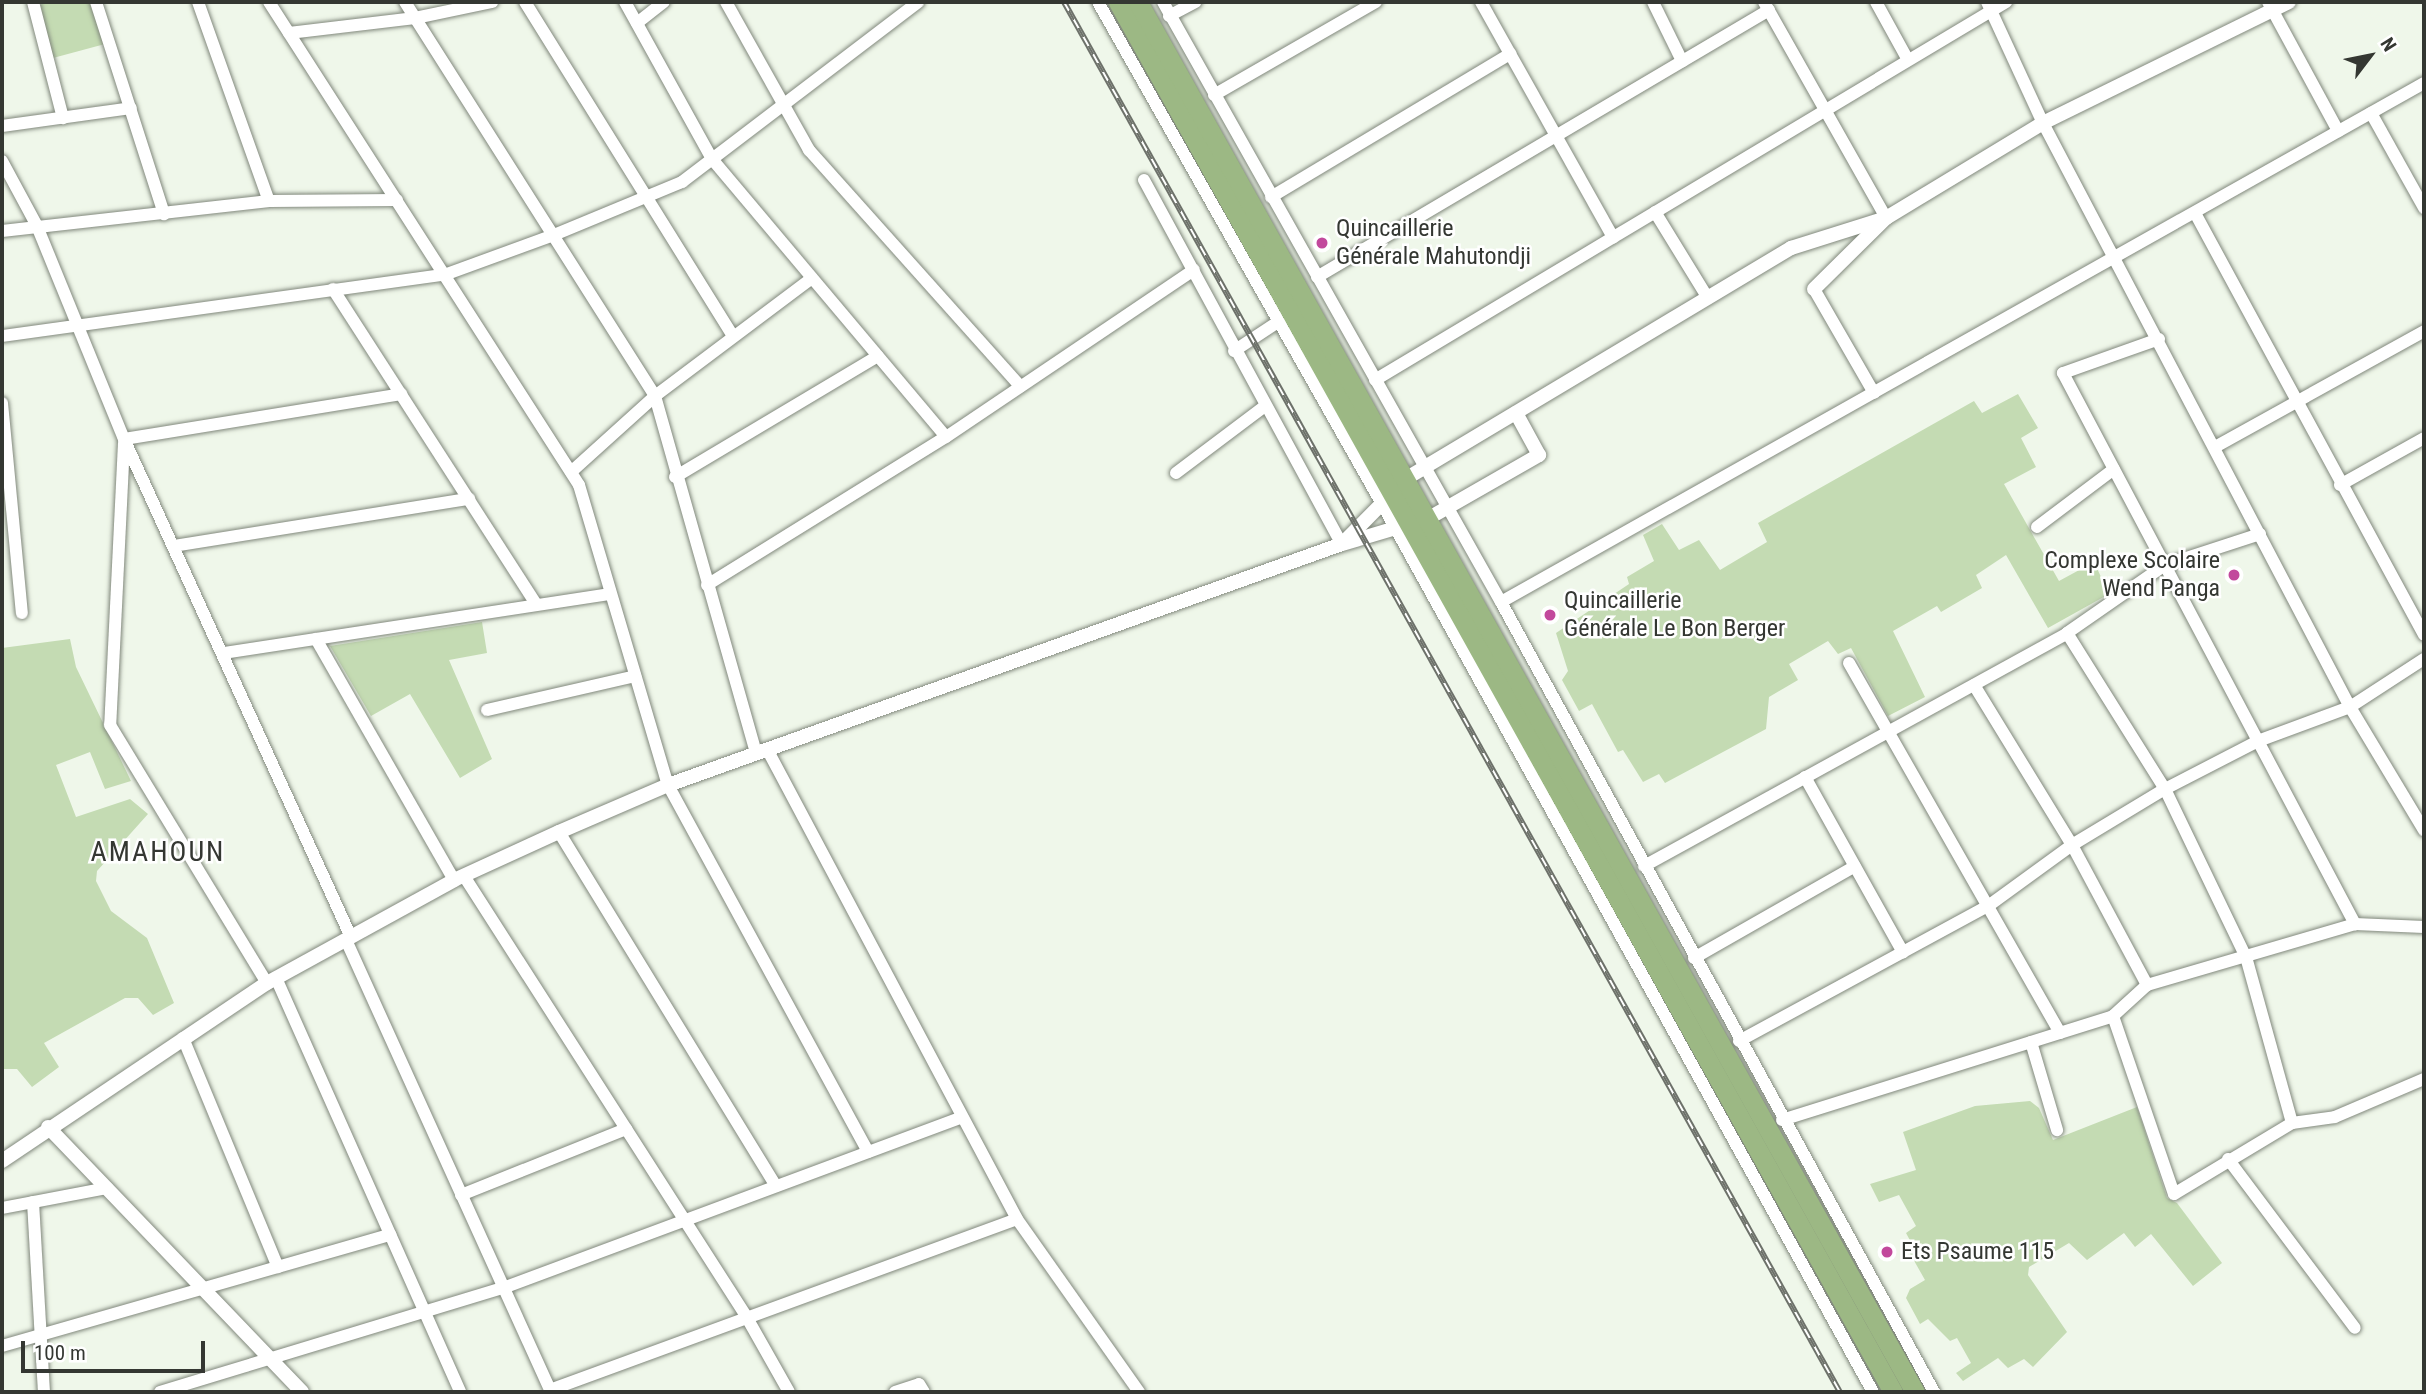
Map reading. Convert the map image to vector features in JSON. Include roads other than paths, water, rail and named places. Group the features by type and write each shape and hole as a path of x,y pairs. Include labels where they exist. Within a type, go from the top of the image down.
{"highway":[{"path":"1118,2 1412,523 1893,1392"},
{"path":"1139,2 1394,491"},
{"path":"1412,523 1915,1392"}],"street":[{"path":"33,2 63,118"},
{"path":"96,2 164,214"},
{"path":"198,2 269,201"},
{"path":"269,2 579,485 668,785 867,1152"},
{"path":"405,2 656,396 675,477 707,585 762,751 1017,1219 1139,1392"},
{"path":"289,33 415,18 492,2"},
{"path":"525,2 733,336"},
{"path":"625,2 712,159 946,437"},
{"path":"637,23 664,2"},
{"path":"726,2 809,150 1020,386"},
{"path":"2,336 78,323 444,275 554,235 682,182 918,2"},
{"path":"1098,2 1278,322 1394,491 1412,523 1873,1392"},
{"path":"1163,2 1501,602 1782,1120 1934,1392"},
{"path":"1170,16 1195,2"},
{"path":"1214,95 1376,2"},
{"path":"1481,2 1613,237"},
{"path":"1653,2 1682,61"},
{"path":"1876,2 1908,60"},
{"path":"1375,380 1826,110 1989,6 2006,2"},
{"path":"1874,393 1814,289 1886,218 2043,122 2270,6 2289,2"},
{"path":"1317,277 1682,61 1767,6 1886,218"},
{"path":"1989,6 2043,122 2350,707 2424,830"},
{"path":"2270,6 2338,131"},
{"path":"1271,197 1510,54"},
{"path":"1501,602 2424,83"},
{"path":"2,126 131,108"},
{"path":"2371,113 2424,208"},
{"path":"2,161 37,226 124,439 224,653 461,1195 550,1391 746,1316 1017,1219"},
{"path":"1144,180 1234,351 1342,544"},
{"path":"2,232 269,201 397,200"},
{"path":"1656,212 1708,299"},
{"path":"2195,213 2340,485 2424,635"},
{"path":"1342,544 1394,491 1425,467 1791,248 1886,218"},
{"path":"707,585 946,437 1194,271"},
{"path":"571,472 656,396 812,278"},
{"path":"332,289 536,604"},
{"path":"1234,351 1278,322"},
{"path":"2215,447 2424,331"},
{"path":"2159,340 2063,373 2355,924"},
{"path":"675,477 878,356"},
{"path":"124,439 401,394"},
{"path":"2,403 22,613"},
{"path":"1176,473 1265,406"},
{"path":"2,1161 48,1127 271,981 459,878 559,832 668,785 1447,509 1539,455 1516,413"},
{"path":"2340,485 2424,438"},
{"path":"124,439 110,724 271,981 425,1312 457,1391"},
{"path":"2037,527 2114,469"},
{"path":"174,546 469,499"},
{"path":"1644,866 2067,633 2165,565 2260,534"},
{"path":"224,653 610,594"},
{"path":"2067,633 2165,789 2246,957 2292,1123"},
{"path":"316,639 459,878 626,1129 746,1316 789,1392"},
{"path":"1739,1041 1987,906 2072,845 2165,789 2258,741 2350,707 2424,659"},
{"path":"1849,663 1887,734 2060,1033"},
{"path":"487,710 635,676"},
{"path":"1974,685 2072,845 2147,985"},
{"path":"1805,777 1903,952"},
{"path":"559,832 776,1186"},
{"path":"1694,958 1855,866"},
{"path":"1782,1120 2113,1016 2147,985 2355,924 2424,927"},
{"path":"2113,1016 2174,1194 2228,1159 2292,1123 2334,1117 2424,1079"},
{"path":"183,1038 278,1268"},
{"path":"2031,1042 2057,1129"},
{"path":"160,1392 272,1361 503,1288 961,1118"},
{"path":"48,1127 302,1392"},
{"path":"461,1195 626,1129"},
{"path":"2228,1159 2355,1328"},
{"path":"2,1208 107,1188"},
{"path":"33,1202 44,1392"},
{"path":"2,1346 390,1236"},
{"path":"895,1392 919,1384 924,1392"}],"railway":[{"path":"1064,2 1840,1392"}],"place":[{"name":"Quincaillerie Générale Mahutondji","path":"1322,243"},
{"name":"Complexe Scolaire Wend Panga","path":"2234,575"},
{"name":"Quincaillerie Générale Le Bon Berger","path":"1550,615"},
{"name":"Ets Psaume 115","path":"1887,1252"}],"district":[{"name":"AMAHOUN","path":"158,852"}]}
